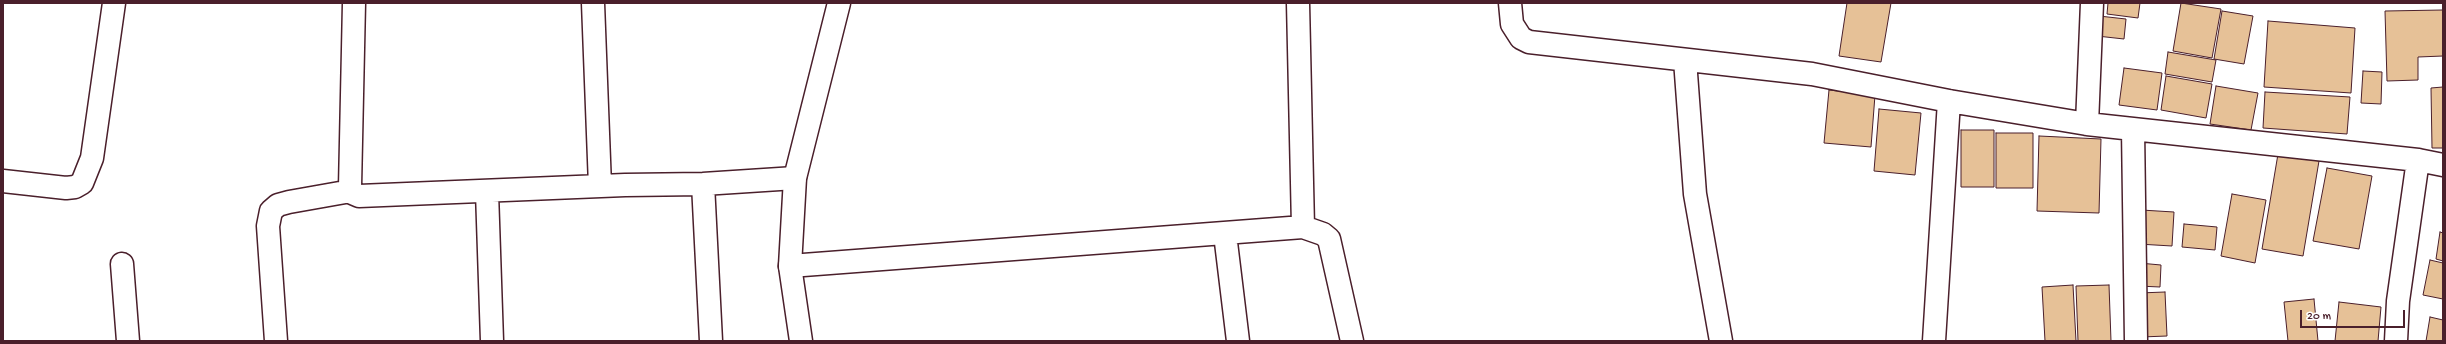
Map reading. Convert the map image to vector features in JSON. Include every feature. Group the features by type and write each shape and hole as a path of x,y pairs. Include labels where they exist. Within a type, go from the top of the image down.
{"street":[{"path":"3,181 66,188 75,187 82,183 92,158 114,3"},
{"path":"351,191 354,3"},
{"path":"593,3 600,186"},
{"path":"801,341 790,266 795,178 839,3"},
{"path":"1298,3 1302,227"},
{"path":"1510,3 1512,24 1521,38 1528,42 1812,74 1948,101 2087,124 2418,160 2443,166"},
{"path":"2087,124 2092,3"},
{"path":"1685,60 1695,194 1721,341"},
{"path":"1934,341 1948,101"},
{"path":"2133,129 2136,341"},
{"path":"2396,341 2398,301 2418,160"},
{"path":"276,341 268,226 271,211 278,205 351,191 359,196 487,192 600,186 703,184 795,178"},
{"path":"703,184 712,341"},
{"path":"487,192 492,341"},
{"path":"790,266 1302,227 1323,234 1329,239 1352,341"},
{"path":"1225,234 1238,341"},
{"path":"122,264 128,341"}],"building":[{"path":"1847,3 1891,3 1881,62 1839,56"},
{"path":"2108,3 2140,3 2138,18 2107,14"},
{"path":"2181,3 2221,9 2212,58 2173,51"},
{"path":"2443,10 2443,56 2418,57 2418,80 2387,81 2385,11"},
{"path":"2222,11 2253,16 2244,64 2214,59"},
{"path":"2099,16 2126,19 2124,39 2097,36"},
{"path":"2268,21 2355,28 2351,93 2264,87"},
{"path":"2168,52 2216,60 2212,82 2165,74"},
{"path":"2124,68 2162,73 2157,110 2119,105"},
{"path":"2363,71 2382,72 2381,104 2361,103"},
{"path":"2166,76 2212,84 2206,118 2161,110"},
{"path":"2216,86 2258,93 2251,130 2210,124"},
{"path":"2443,87 2443,148 2432,148 2431,88"},
{"path":"1829,90 1875,95 1871,147 1824,143"},
{"path":"2265,92 2350,97 2347,134 2263,128"},
{"path":"1879,109 1921,113 1915,175 1874,171"},
{"path":"1961,130 1994,130 1994,187 1961,187"},
{"path":"1996,133 2033,133 2033,188 1996,188"},
{"path":"2039,136 2101,139 2099,213 2037,211"},
{"path":"2278,154 2319,161 2303,256 2262,249"},
{"path":"2327,168 2372,176 2359,249 2313,241"},
{"path":"2232,194 2266,200 2255,263 2221,256"},
{"path":"2141,210 2174,212 2172,246 2138,244"},
{"path":"2184,224 2217,227 2215,250 2182,247"},
{"path":"2440,232 2443,233 2443,261 2436,259"},
{"path":"2430,260 2443,263 2443,299 2423,295"},
{"path":"2139,263 2161,265 2160,287 2138,286"},
{"path":"2073,285 2076,341 2045,341 2042,287"},
{"path":"2109,285 2111,341 2078,341 2076,286"},
{"path":"2165,292 2167,336 2141,337 2139,293"},
{"path":"2314,299 2318,341 2288,341 2284,302"},
{"path":"2339,302 2381,307 2378,341 2335,341"},
{"path":"2430,317 2443,320 2443,341 2426,341"}]}
